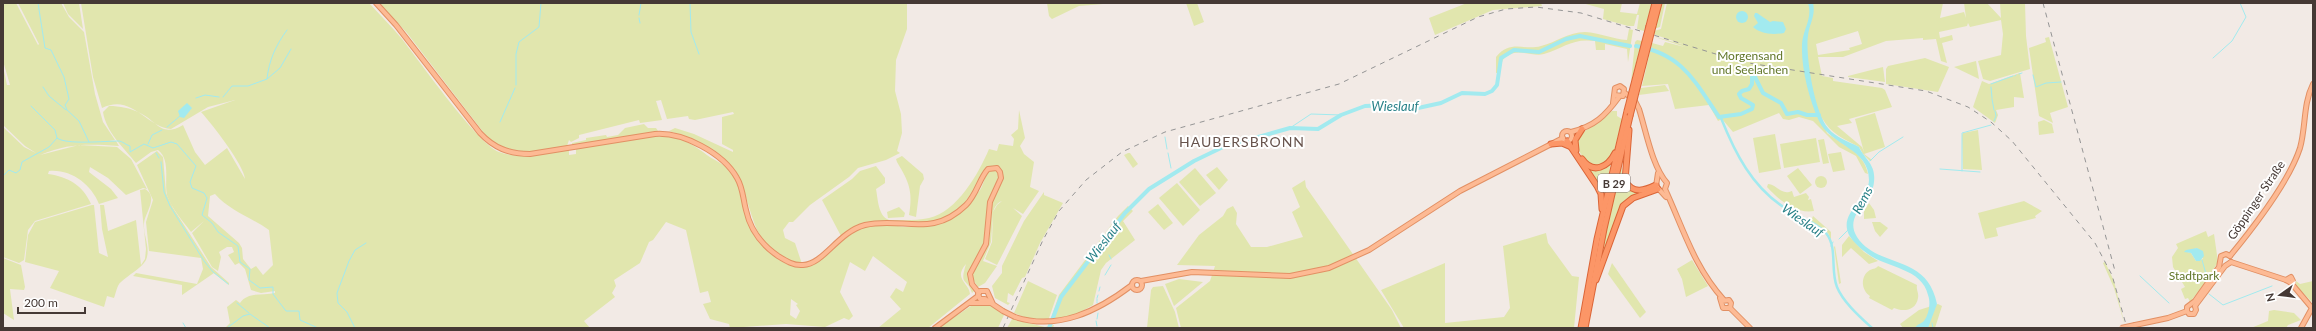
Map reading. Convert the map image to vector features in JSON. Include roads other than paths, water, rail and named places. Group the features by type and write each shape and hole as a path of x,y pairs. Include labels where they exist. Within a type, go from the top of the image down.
{"highway":[{"name":"B 29","path":"1581,328 1601,224 1618,149 1625,137 1656,3"},
{"name":"B 29","path":"1585,328 1590,296 1625,137 1651,26 1659,3"},
{"path":"1575,151 1575,140 1580,130"},
{"path":"1569,137 1575,151 1600,194 1601,224"},
{"path":"1625,137 1625,181 1633,190 1640,191 1660,186"},
{"path":"1551,144 1565,144 1575,151 1586,165 1596,168 1609,163 1618,149"},
{"path":"1590,296 1623,206 1633,198 1660,186"}],"main road":[{"path":"376,3 396,25 480,133 490,142 503,150 530,154 660,134 688,139 728,165 740,183 746,211 755,232 770,250 794,264 805,265 815,262 835,242 850,231 865,225 879,223 922,225 942,220 957,212 969,201 988,169 997,168 1000,172 1001,178 990,202 986,244 972,270 970,279 982,296 991,304 1015,317 1045,323 1060,322 1087,313 1133,287 1139,289 1141,283"},
{"name":"Göppinger Straße","path":"2230,256 2290,173 2300,146 2307,102 2313,84"},
{"path":"1133,287 1134,280 1141,283 1165,276 1201,272 1290,276 1319,271 1342,264 1369,250 1449,197 1551,144 1569,137 1603,118 1613,107 1622,95 1623,88 1618,86 1614,89 1615,95 1613,107"},
{"path":"1615,95 1622,95 1636,104 1657,167 1660,186 1672,206 1691,252 1723,301 1723,308 1729,308 1750,328"},
{"path":"2193,306 2219,267 2222,255 2230,256 2231,262"},
{"path":"2220,262 2225,266"},
{"path":"2121,328 2168,318 2187,311 2193,306 2225,266 2231,262"},
{"path":"2231,262 2286,280 2291,277 2293,281 2291,283 2312,308 2302,328"},
{"path":"935,328 982,296"},
{"path":"1723,301 1730,301 1729,308"},
{"path":"970,303 991,304"},
{"path":"2187,311 2189,314 2194,314 2196,310 2193,306"}],"water":[{"name":"Rems","path":"1808,3 1813,3 1814,8 1808,36 1808,56 1815,98 1823,121 1838,137 1859,147 1872,166 1874,182 1872,189 1856,215 1854,229 1857,237 1866,247 1877,254 1913,269 1923,277 1932,288 1937,304 1928,328 1915,328 1924,321 1929,308 1929,298 1919,279 1868,254 1857,245 1849,235 1847,220 1850,213 1868,187 1869,180 1867,169 1863,161 1825,129 1819,121 1812,103 1804,73 1802,53 1803,39 1809,19"},
{"path":"1740,11 1744,11 1748,17 1744,23 1740,23 1736,19 1736,15"},
{"path":"1755,13 1770,22 1783,22 1786,29 1784,33 1767,33 1753,27 1758,23 1754,16"},
{"path":"187,103 192,108 184,118 180,117 178,111"},
{"path":"2197,248 2203,251 2204,256 2200,261 2196,261 2191,253 2184,252 2186,250"}],"waterway":[{"path":"38,3 45,48 51,50 64,77 69,99 65,105 67,110 79,121 89,142"},
{"path":"516,85 516,54 519,42 539,27 541,3"},
{"path":"639,15 641,3"},
{"path":"690,3 691,32 699,54"},
{"path":"2213,58 2232,41 2246,17 2240,3"},
{"path":"639,18 640,23"},
{"path":"223,97 232,86 248,86 267,79 269,65 287,30"},
{"name":"Wieslauf","path":"1049,328 1061,297 1125,213 1149,189 1194,161 1223,147 1290,128 1318,129 1341,115 1365,106 1390,105 1418,108 1441,103 1462,93 1485,94 1492,91 1497,85 1501,58 1514,50 1539,52 1566,39 1580,36 1630,46"},
{"name":"Wieslauf","path":"1636,46 1652,50 1677,63 1695,81 1719,117 1741,114 1752,109 1753,105 1741,98 1739,94 1742,91 1749,89 1752,84 1752,77 1755,77 1763,93 1781,103 1787,114 1798,112 1807,115 1819,115"},
{"path":"267,79 280,68 291,49"},
{"path":"2033,75 2036,87 2046,83 2061,82"},
{"path":"1991,84 2013,76"},
{"path":"43,87 49,96 66,110"},
{"path":"1991,87 1992,98"},
{"path":"500,122 515,88"},
{"path":"196,98 205,95 219,97"},
{"path":"1992,99 1994,110"},
{"path":"31,106 55,130 57,138"},
{"path":"1994,121 1996,116 1995,111"},
{"path":"1290,128 1311,114 1341,115"},
{"path":"167,127 180,116"},
{"name":"Wieslauf","path":"1721,118 1732,144 1754,180 1763,190 1773,200 1790,211 1812,222 1826,233 1832,245 1834,274 1837,287 1848,304 1872,328"},
{"path":"1962,171 1962,133 1991,125"},
{"path":"148,144 152,135 162,130"},
{"path":"1165,137 1167,149"},
{"path":"1870,161 1879,152 1903,137"},
{"path":"3,176 9,170 16,173 20,170 22,162 49,147 57,138 77,142 120,141 130,146 130,152 144,144 153,148 171,142 177,144 196,166 190,182 192,188 204,193 207,198 202,215 212,223 218,232 238,246 240,262 250,269 249,280 260,288 273,287 273,294 286,311 299,311 300,320 318,328"},
{"path":"156,153 159,158"},
{"path":"1168,153 1171,168"},
{"path":"161,162 164,192 170,206 204,261 213,272 228,284"},
{"path":"1940,169 1980,172"},
{"path":"1839,239 1848,230"},
{"name":"Wieslauf","path":"1831,246 1833,242"},
{"path":"355,328 347,312 338,303 337,293 349,261 355,250 366,243"},
{"path":"1109,255 1111,259"},
{"path":"2202,260 2206,274"},
{"path":"1105,275 1111,265"},
{"path":"2140,276 2169,303"},
{"path":"2209,294 2223,305 2272,286"},
{"path":"1099,291 1100,287"},
{"path":"237,303 249,313"},
{"path":"1097,319 1098,313"},
{"path":"227,328 243,316 250,314 270,328"},
{"path":"1096,321 1097,326"},
{"path":"183,323 186,328"},
{"path":"1932,323 1933,328"}],"railway":[{"path":"2043,3 2115,271"},
{"path":"1003,328 1043,240 1059,211 1086,180 1122,152 1165,132 1339,84 1478,17 1506,9 1536,7 1581,13 1742,62 1926,91 1968,107 1991,122 2012,141 2095,243 2112,275 2127,328"}],"district":[{"name":"HAUBERSBRONN","path":"1242,141"}],"park label":[{"name":"Morgensand und Seelachen","path":"1750,62"},
{"name":"Stadtpark","path":"2194,275"}]}
